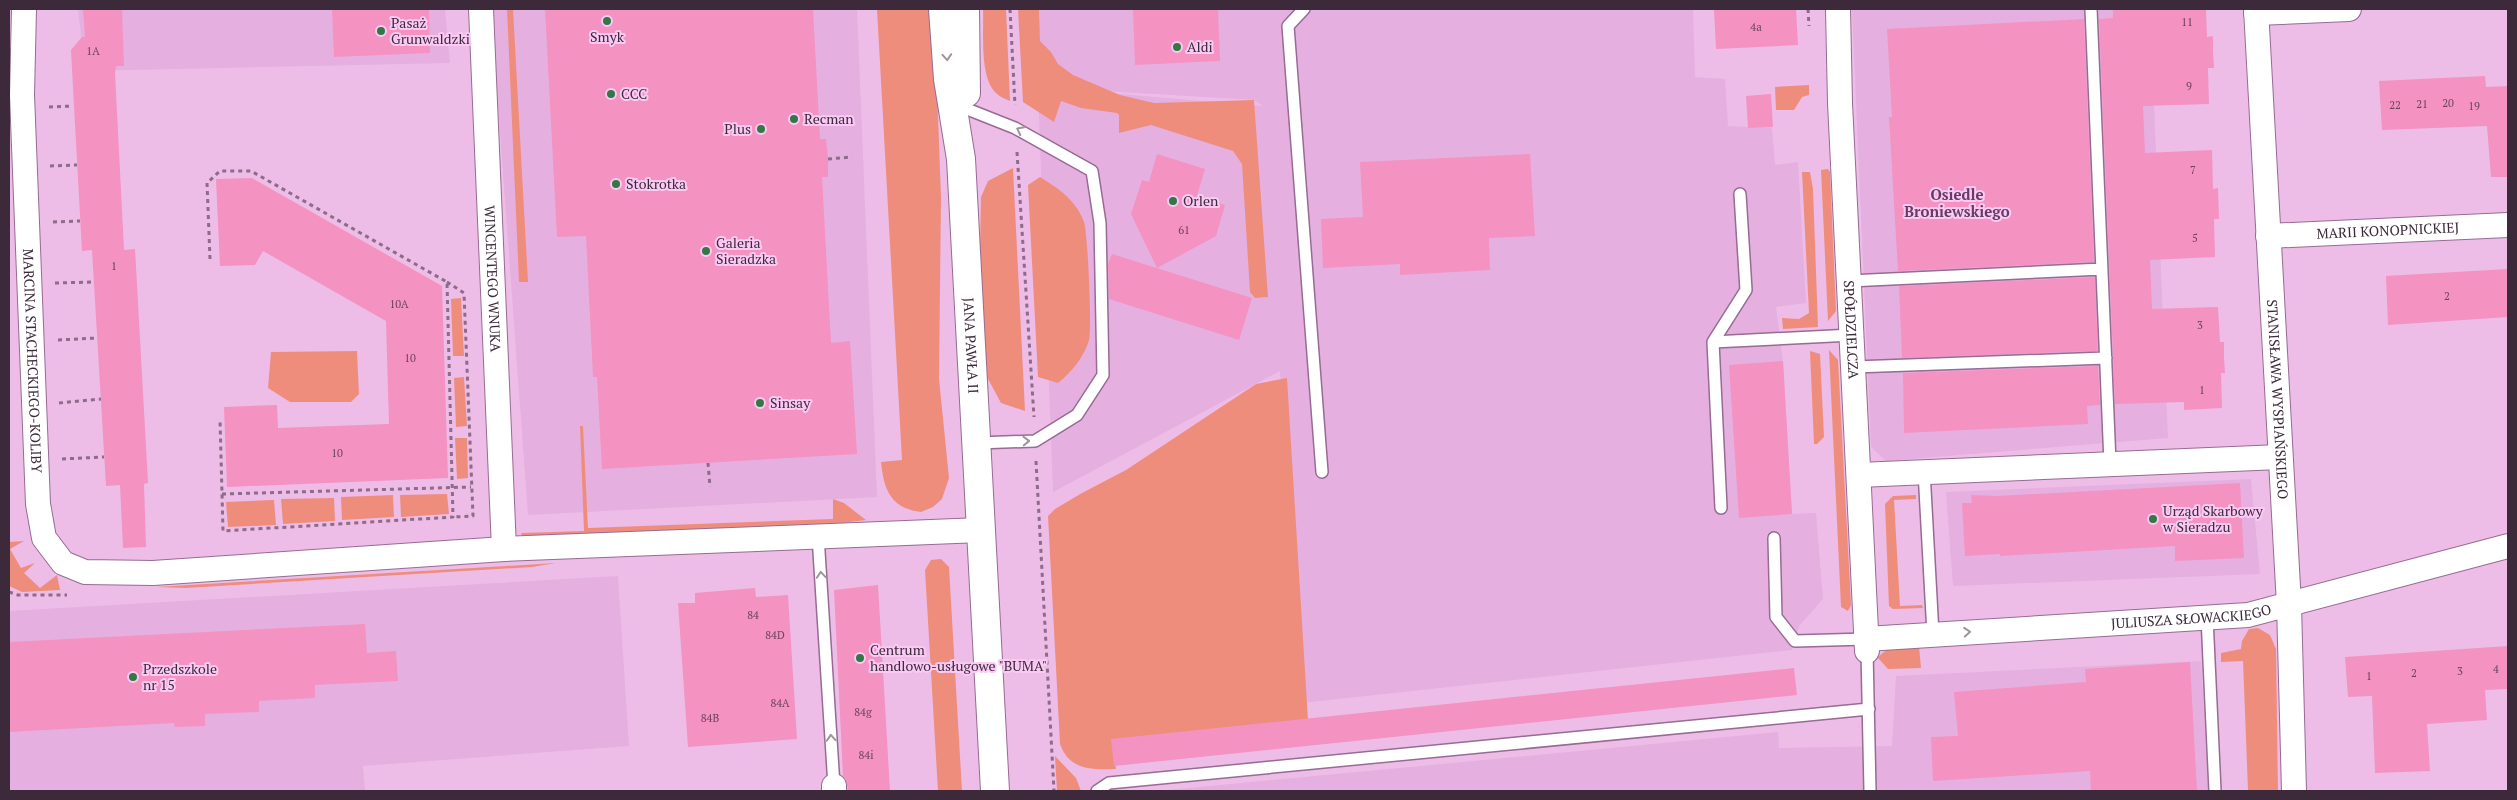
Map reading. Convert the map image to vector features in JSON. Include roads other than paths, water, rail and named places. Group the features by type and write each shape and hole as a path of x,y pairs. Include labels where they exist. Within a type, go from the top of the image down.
{"main road":[{"name":"JANA PAWŁA II","path":"943,9 948,79 961,159 995,791"},
{"name":"JANA PAWŁA II","path":"961,159 967,109 965,9"}],"street":[{"name":"MARCINA STACHECKIEGO-KOLIBY","path":"24,9 22,95 38,504 44,538 63,563 85,572 153,573 504,549 980,530"},
{"name":"WINCENTEGO WNUKA","path":"481,9 504,549"},
{"name":"SPÓŁDZIELCZA","path":"1838,9 1840,103 1867,645"},
{"path":"2256,11 2349,9"},
{"name":"STANISŁAWA WYSPIAŃSKIEGO","path":"2256,11 2280,457 2290,605 2294,791"},
{"name":"MARII KONOPNICKIEJ","path":"2268,236 2508,225"},
{"path":"1859,476 1924,471 2280,457"},
{"name":"JULIUSZA SŁOWACKIEGO","path":"1867,645 1933,634 2248,615 2508,546"}],"lane":[{"path":"1304,9 1288,26 1322,472"},
{"path":"2091,9 2110,463"},
{"path":"967,109 1015,128 1063,153 1092,171 1100,223 1103,376 1077,415 1035,441 977,443"},
{"path":"1721,508 1713,342 1746,290 1740,194"},
{"path":"1849,280 2102,268"},
{"path":"1713,342 1852,335"},
{"path":"1854,367 2106,358"},
{"path":"1924,471 1933,634"},
{"path":"818,536 834,789"},
{"path":"1774,538 1776,617 1795,641 1867,645 1870,791"},
{"path":"2207,617 2215,791"},
{"path":"1097,791 1109,783 1869,710"}],"place":[{"name":"Smyk","path":"607,21"},
{"name":"Pasaż Grunwaldzki","path":"381,31"},
{"name":"Aldi","path":"1177,47"},
{"name":"CCC","path":"611,94"},
{"name":"Recman","path":"794,119"},
{"name":"Plus","path":"761,129"},
{"name":"Stokrotka","path":"616,184"},
{"name":"Orlen","path":"1173,201"},
{"name":"Galeria Sieradzka","path":"706,251"},
{"name":"Sinsay","path":"760,403"},
{"name":"Urząd Skarbowy w Sieradzu","path":"2153,519"},
{"name":"Centrum handlowo-usługowe \"BUMA\"","path":"860,658"},
{"name":"Przedszkole nr 15","path":"133,677"}],"district":[{"name":"Osiedle Broniewskiego","path":"1957,204"}]}
